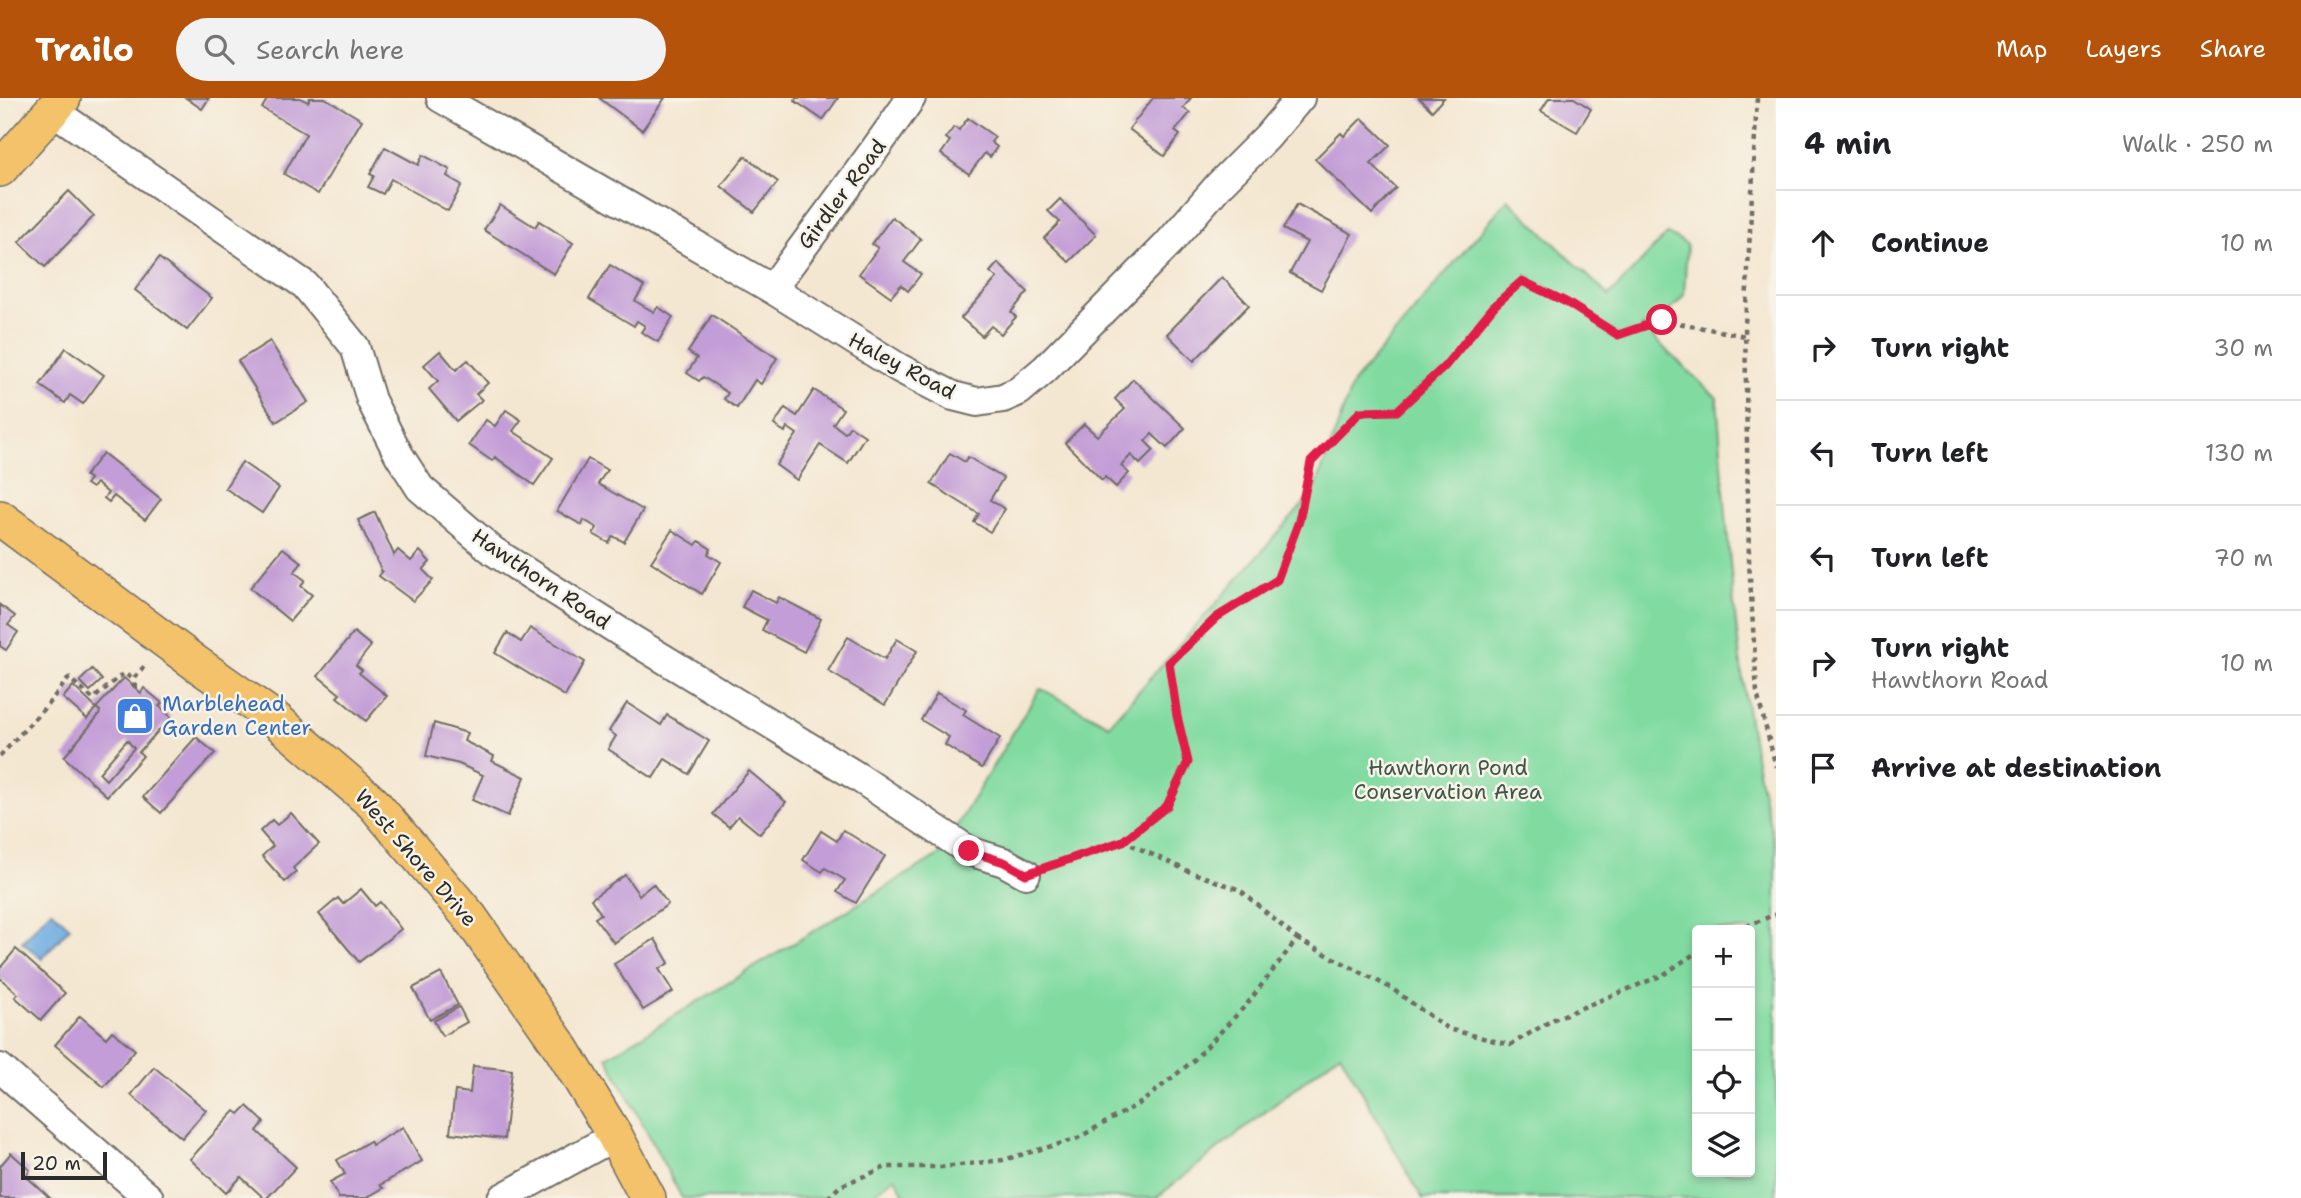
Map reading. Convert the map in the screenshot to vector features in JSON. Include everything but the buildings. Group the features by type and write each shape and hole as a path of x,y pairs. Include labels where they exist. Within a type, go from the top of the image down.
{"main road":[{"path":"0,169 58,104"},
{"name":"West Shore Drive","path":"0,518 275,719 373,803 469,916 562,1049 615,1136 648,1198"}],"street":[{"name":"Haley Road","path":"441,98 772,289 899,368 953,396 977,402 1003,398 1032,381 1168,244 1300,98"},
{"name":"Girdler Road","path":"772,289 813,231 870,159 911,98"},
{"name":"Hawthorn Road","path":"58,104 305,285 355,347 372,400 399,455 420,488 493,551 858,777 969,851 1004,862 1026,874"},
{"path":"0,1068 149,1198"},
{"path":"502,1198 615,1136"}],"path":[{"path":"1757,98 1745,336 1749,562 1757,694 1776,768"},
{"path":"1026,874 1123,841 1167,806 1188,762 1177,716 1169,663 1217,617 1277,580 1299,521 1311,462 1360,412 1397,411 1445,366 1495,305 1522,281 1566,302 1618,335 1662,320 1745,336"},
{"path":"0,756 69,678 93,699 124,673 131,678 135,677"},
{"path":"1123,841 1188,872 1240,890 1297,939 1391,988 1448,1029 1510,1045 1555,1019 1663,975 1692,955"},
{"path":"1749,925 1776,914"},
{"path":"828,1198 840,1186 886,1167 943,1167 1003,1160 1076,1139 1142,1102 1194,1060 1247,1004 1297,939"}],"green space":[{"name":"Hawthorn Pond Conservation Area","path":"1508,199 1609,296 1667,234 1687,244 1684,295 1662,320 1642,327 1717,398 1730,568 1743,681 1762,793 1776,848 1776,1198 1422,1198 1340,1053 1156,1198 906,1198 895,1177 868,1198 682,1198 607,1057 940,854 1040,688 1109,725 1314,492 1353,383"}],"water":[{"path":"51,910 70,927 42,959 22,942"}],"place":[{"name":"Marblehead Garden Center","path":"135,716"}],"route":[{"path":"969,851 1004,862 1026,874 1123,841 1167,806 1188,762 1177,716 1169,663 1217,617 1277,580 1299,521 1311,462 1360,412 1397,411 1445,366 1495,305 1522,281 1566,302 1618,335 1662,320"}]}
